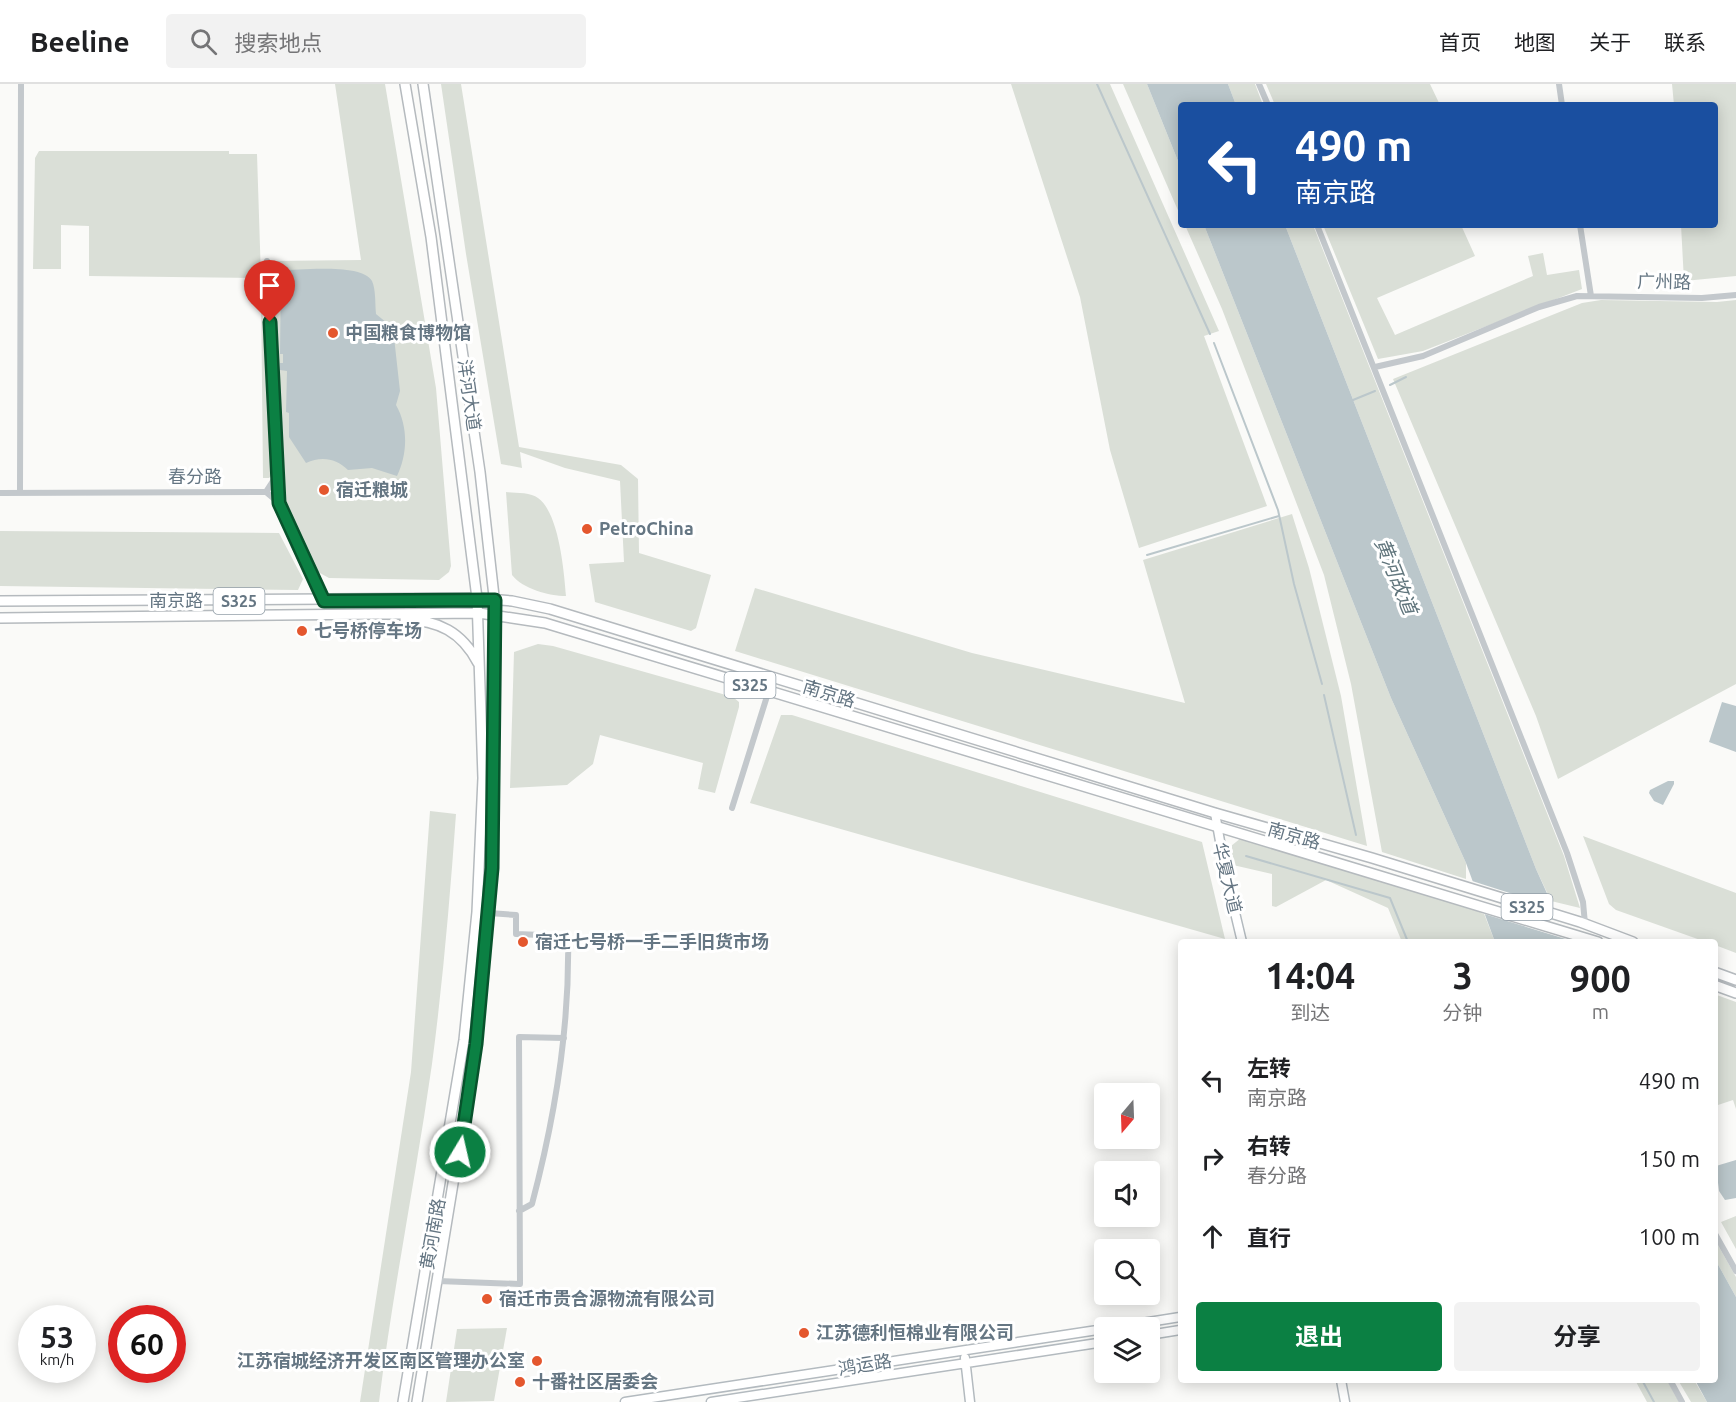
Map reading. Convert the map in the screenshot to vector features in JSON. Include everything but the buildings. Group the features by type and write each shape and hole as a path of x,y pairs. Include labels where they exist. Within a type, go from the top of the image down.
{"main road":[{"name":"洋河大道","path":"405,84 431,237 477,598"},
{"name":"洋河大道","path":"423,84 480,472 495,600"},
{"name":"南京路","path":"0,601 324,601 477,598 550,609 1215,813 1372,858 1583,923 1626,939"},
{"name":"黄河南路","path":"404,1402 464,1040 477,912 482,815 477,598"},
{"name":"黄河南路","path":"417,1402 476,1044 489,913 495,761 495,600"},
{"name":"南京路","path":"0,618 479,613 545,623 1590,939"},
{"path":"307,615 318,619 423,620 460,637 470,648 480,667"},
{"path":"1718,973 1736,980"},
{"path":"1718,986 1736,993"}],"street":[{"path":"20,493 21,84"},
{"path":"1259,84 1267,102"},
{"path":"1559,84 1562,102"},
{"path":"1318,228 1568,856 1583,902 1583,923"},
{"path":"1580,228 1591,296"},
{"path":"267,261 279,503 324,601"},
{"name":"广州路","path":"1375,367 1423,356 1539,308 1577,296 1702,298 1736,295"},
{"path":"278,475 266,492 279,503"},
{"name":"春分路","path":"0,493 266,492"},
{"path":"732,808 773,677"},
{"name":"华夏大道","path":"1215,813 1215,825 1241,939"},
{"path":"489,913 516,915 516,934 568,936 569,982 564,1038 546,1153 532,1204 519,1211"},
{"path":"438,1281 520,1284 519,1037 564,1038"},
{"path":"1718,1239 1736,1271"},
{"path":"1160,1320 1178,1317"},
{"path":"1160,1333 1178,1330"},
{"name":"鸿运路","path":"625,1402 1094,1331"},
{"name":"鸿运路","path":"711,1402 1094,1344"},
{"path":"962,1351 966,1363 970,1402"},
{"path":"1342,1383 1345,1402"},
{"path":"1672,1383 1682,1402"},
{"path":"724,1387 726,1401"}],"shaded area":[{"path":"335,84 385,84 436,388 451,566 449,572 439,580 329,578 318,572 283,496 270,261 361,260"},
{"path":"441,84 461,84 519,447 621,465 638,479 639,553 711,575 696,628 691,631 595,602 589,564 624,562 620,481 565,468 520,452 522,468 501,464 466,254"},
{"path":"1011,84 1110,84 1219,331 1204,336 1267,506 1139,548 1110,450 1080,297"},
{"path":"1123,84 1147,84 1178,161 1178,210"},
{"path":"1228,84 1255,84 1262,102 1235,102"},
{"path":"1266,84 1430,84 1439,102 1274,102"},
{"path":"1672,84 1736,84 1736,276 1684,281 1681,228 1718,228 1718,102 1674,102"},
{"path":"39,151 229,151 229,154 257,154 261,278 89,276 89,226 61,225 61,269 33,269 35,158"},
{"path":"1186,228 1205,228 1391,698 1466,863 1466,879 1382,852 1351,684 1324,575 1222,309"},
{"path":"1286,228 1314,228 1564,856 1580,908 1551,901 1536,869"},
{"path":"1324,228 1462,228 1475,256 1377,298 1395,335 1533,276 1528,256 1543,253 1547,275 1579,270 1582,289 1423,351 1378,359"},
{"path":"261,292 273,474 269,478 263,478"},
{"path":"1601,300 1717,302 1736,300 1736,684 1558,779 1536,716 1393,379 1582,303"},
{"path":"506,492 531,495 545,505 556,529 566,596 537,591 512,575"},
{"path":"1292,514 1309,568 1341,696 1367,846 735,651 755,588 972,653 1185,703 1143,560"},
{"path":"0,531 279,533 303,579 298,590 0,586"},
{"path":"538,644 553,646 733,697 739,702 715,793 698,789 703,763 600,735 593,764 567,785 510,788 514,652"},
{"path":"781,715 792,715 1202,842 1225,939 750,803"},
{"path":"430,811 456,814 436,1033 379,1402 360,1402 411,1072"},
{"path":"1583,836 1736,893 1736,953 1718,946 1718,939 1698,939 1616,910 1609,904"},
{"path":"1241,838 1483,911 1494,939 1401,939 1388,908 1326,880 1276,907 1272,906 1272,874 1233,865 1231,846"},
{"path":"1718,995 1736,1002 1736,1109 1733,1100 1718,1105"},
{"path":"1736,1216 1736,1249 1721,1222"},
{"path":"1718,1245 1736,1277 1736,1297 1718,1264"},
{"path":"507,1328 494,1401 446,1402 457,1329"},
{"path":"1637,1383 1669,1383 1679,1402 1647,1402"},
{"path":"1680,1383 1696,1383 1707,1402 1691,1402"}],"water":[{"path":"1147,84 1228,84 1235,102 1178,102 1178,161"},
{"name":"黄河故道","path":"1205,228 1286,228 1536,869 1568,939 1494,939 1466,863 1391,698"},
{"path":"281,270 344,270 366,275 372,281 376,314 393,328 400,391 396,405 405,432 405,450 397,476 372,468 348,470 328,459 317,459 306,463 289,437 289,413 286,412 287,371 280,370 280,363 283,363 283,354 280,354"},
{"path":"1722,702 1736,706 1736,752 1709,742"},
{"path":"1668,781 1674,781 1674,784 1663,805 1654,801 1649,793 1650,790"},
{"path":"1736,1160 1736,1198 1725,1200 1719,1191 1718,1165"},
{"path":"1718,1264 1736,1297 1736,1402 1707,1402 1697,1383 1718,1383"}],"pier":[{"path":"1469,880 1557,908 1571,939 1566,939 1481,913"}],"waterway":[{"path":"1097,84 1210,334"},
{"path":"1214,343 1278,510 1294,584 1322,684"},
{"path":"1390,385 1406,377"},
{"path":"1353,400 1375,391"},
{"path":"1147,555 1279,516"},
{"path":"1324,695 1356,835"},
{"path":"1246,856 1390,898 1407,939"},
{"path":"1644,1383 1654,1402"}],"place":[{"name":"中国粮食博物馆","path":"333,333"},
{"name":"宿迁粮城","path":"324,490"},
{"name":"PetroChina","path":"587,529"},
{"name":"七号桥停车场","path":"302,631"},
{"name":"宿迁七号桥一手二手旧货市场","path":"523,942"},
{"name":"宿迁市贵合源物流有限公司","path":"487,1299"},
{"name":"江苏德利恒棉业有限公司","path":"804,1333"},
{"name":"江苏宿城经济开发区南区管理办公室","path":"537,1361"},
{"name":"十番社区居委会","path":"520,1382"}],"route":[{"path":"270,322 279,503 324,601 477,598 495,600 495,761 492,868 476,1044 460,1152"}]}
